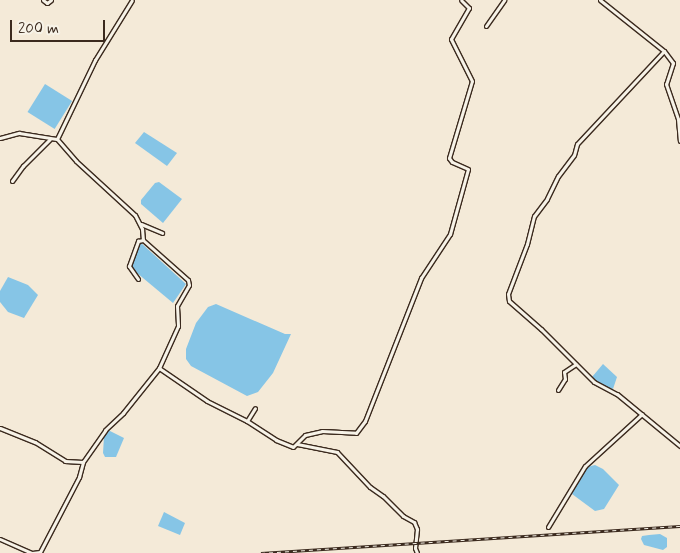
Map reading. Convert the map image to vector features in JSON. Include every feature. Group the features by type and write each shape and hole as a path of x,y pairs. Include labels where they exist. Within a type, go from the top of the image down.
{"street":[{"path":"43,0 47,3 51,0"},
{"path":"57,139 95,60 132,0"},
{"path":"296,444 305,435 322,431 356,434 366,421 421,278 450,234 468,170 452,162 449,158 472,81 451,39 469,8 461,0"},
{"path":"486,26 504,0"},
{"path":"600,0 664,51 673,63 666,84 678,119 680,141"},
{"path":"664,51 577,144 574,155 558,176 546,199 534,216 527,244 508,294 509,301 594,382 602,388 617,394 680,446"},
{"path":"0,138 19,132 57,139 76,161 136,215 140,224 142,240 188,280 189,285 177,306 178,326 159,368 123,414 104,430 83,462 79,478 40,552 32,553 0,539"},
{"path":"12,181 23,166 50,138"},
{"path":"140,224 162,232"},
{"path":"138,279 129,266 138,241 142,240"},
{"path":"558,390 565,379 564,372 576,364"},
{"path":"159,368 207,401 247,421 276,440 293,446 296,444 337,452 370,487 383,496 402,516 414,522 417,529 415,548 417,553"},
{"path":"247,421 255,408"},
{"path":"548,527 585,466 642,414"},
{"path":"0,428 27,438 65,461 83,462"}],"water":[{"path":"45,84 72,101 55,129 28,112"},
{"path":"144,132 177,153 167,166 135,143"},
{"path":"159,182 182,199 163,223 141,204 141,200 155,183"},
{"path":"140,242 186,284 173,303 131,268 134,253"},
{"path":"8,277 28,285 38,295 24,318 8,312 0,302 0,291"},
{"path":"216,304 285,334 291,334 273,373 258,392 247,396 191,366 186,359 186,349 196,323 208,307"},
{"path":"603,364 617,377 613,389 598,384 592,377"},
{"path":"108,430 124,438 116,457 105,457 103,453 104,437"},
{"path":"595,465 603,469 619,485 604,509 595,511 572,494 576,483 587,467"},
{"path":"164,512 185,523 180,535 158,526"},
{"path":"660,534 667,538 667,547 663,550 644,545 641,539 642,536"}],"railway":[{"path":"261,553 680,526"}]}
